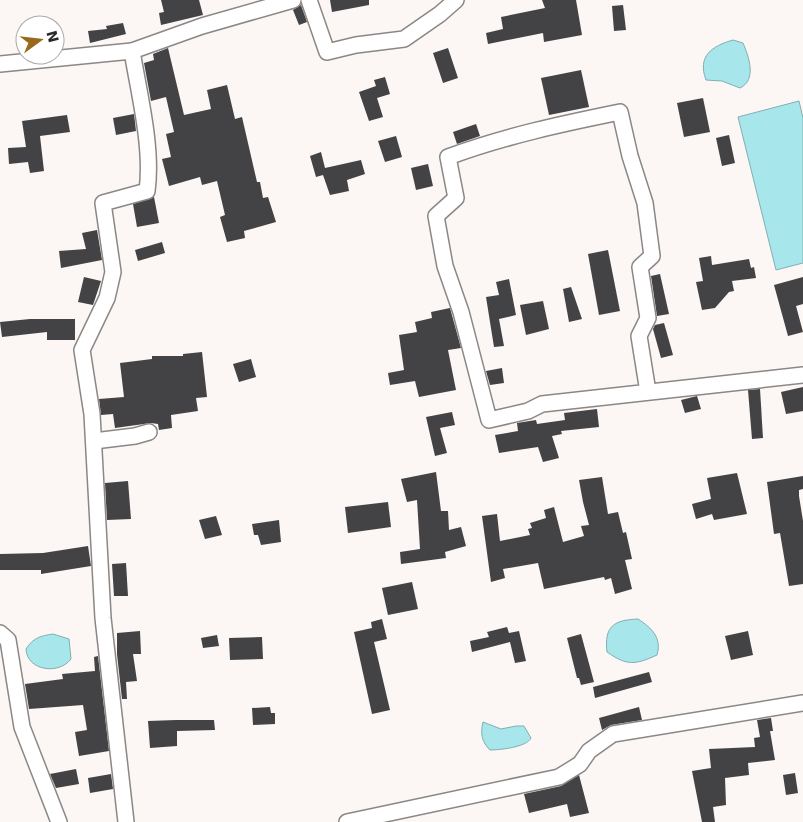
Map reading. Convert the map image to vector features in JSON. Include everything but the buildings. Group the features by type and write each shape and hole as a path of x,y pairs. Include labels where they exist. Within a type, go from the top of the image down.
{"street":[{"path":"0,64 132,51 202,26 293,0"},
{"path":"309,0 327,52 356,45 404,39 440,14 456,0"},
{"path":"126,822 103,618 92,414 82,350 107,298 113,272 103,204 147,191 145,134 132,51"},
{"path":"648,392 639,336 648,318 640,267 652,256 645,203 630,156 620,112 557,124 496,139 448,157 456,198 436,216 445,266 461,312 489,420 528,410 542,404 803,375"},
{"path":"94,441 134,436 149,432"},
{"path":"0,633 8,640 22,726 58,822"},
{"path":"347,822 559,777 580,764 589,751 613,734 803,703"}],"water":[{"path":"733,40 743,43 750,68 748,80 740,88 722,81 706,80 704,72 703,64 708,53 719,45"},
{"path":"799,101 803,118 803,263 776,270 738,117"},
{"path":"638,619 655,634 658,643 657,655 643,661 626,662 607,652 607,636 612,626 623,621"},
{"path":"53,634 69,639 71,659 66,664 52,669 38,666 32,662 26,649 37,638"},
{"path":"483,722 501,729 524,726 531,738 519,746 490,750 482,738"}]}
